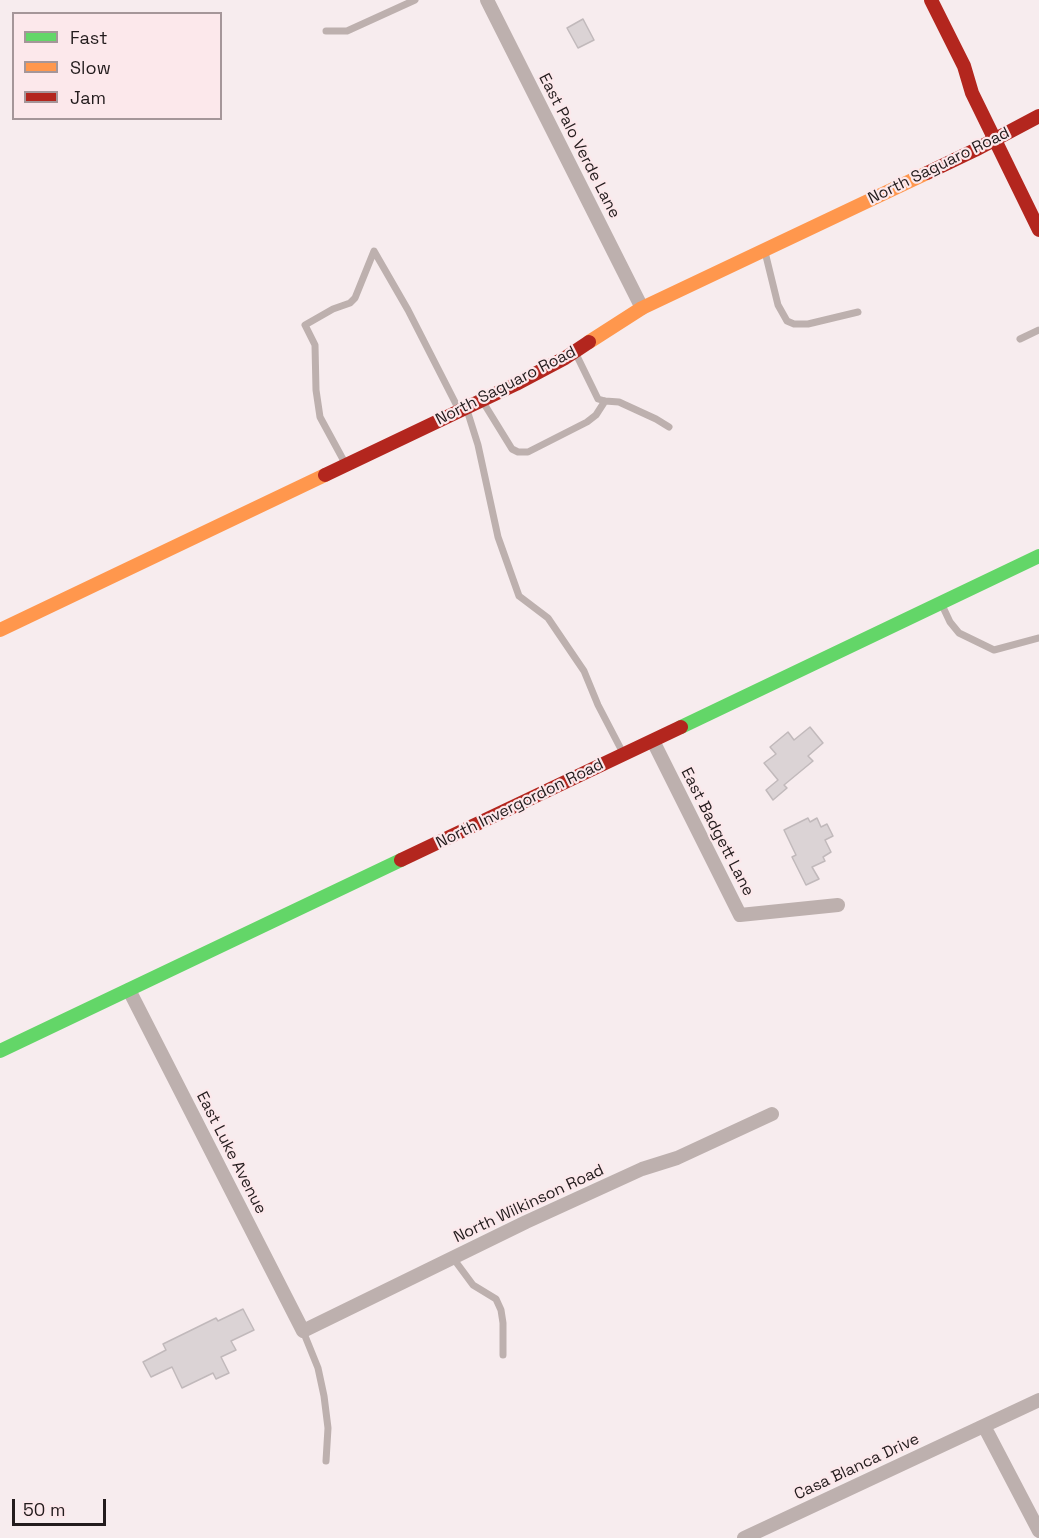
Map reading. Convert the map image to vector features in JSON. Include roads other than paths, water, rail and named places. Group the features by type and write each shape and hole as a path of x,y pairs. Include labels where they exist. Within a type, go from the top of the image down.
{"street":[{"name":"East Palo Verde Lane","path":"487,0 642,308"},
{"path":"919,0 954,70 972,93"},
{"path":"931,0 964,66 972,93 1039,230"},
{"name":"North Saguaro Road","path":"0,630 542,371 642,308 995,140 1039,116"},
{"name":"North Invergordon Road","path":"0,1052 1039,556"},
{"name":"East Badgett Lane","path":"653,741 740,915 838,904"},
{"name":"East Luke Avenue","path":"129,990 303,1331"},
{"name":"North Wilkinson Road","path":"303,1331 526,1222 642,1169 677,1158 772,1114"},
{"name":"Casa Blanca Drive","path":"744,1538 1039,1400"},
{"path":"984,1426 1039,1532"}],"lane":[{"path":"326,31 347,31 415,0"},
{"path":"764,250 778,305 787,321 794,324 808,324 858,312"},
{"path":"346,465 320,417 316,390 315,345 305,325 333,309 350,303 355,298 374,251 463,409 478,445 498,537 519,596 548,618 584,671 598,705 624,754"},
{"path":"1020,339 1039,330"},
{"path":"575,352 598,399 619,402 669,427"},
{"path":"482,400 512,449 518,452 528,452 587,422 596,415 605,401"},
{"path":"941,603 950,622 959,633 994,650 1039,638"},
{"path":"453,1258 473,1285 496,1299 503,1323 503,1355"},
{"path":"303,1331 318,1368 324,1396 328,1428 326,1461"}]}
